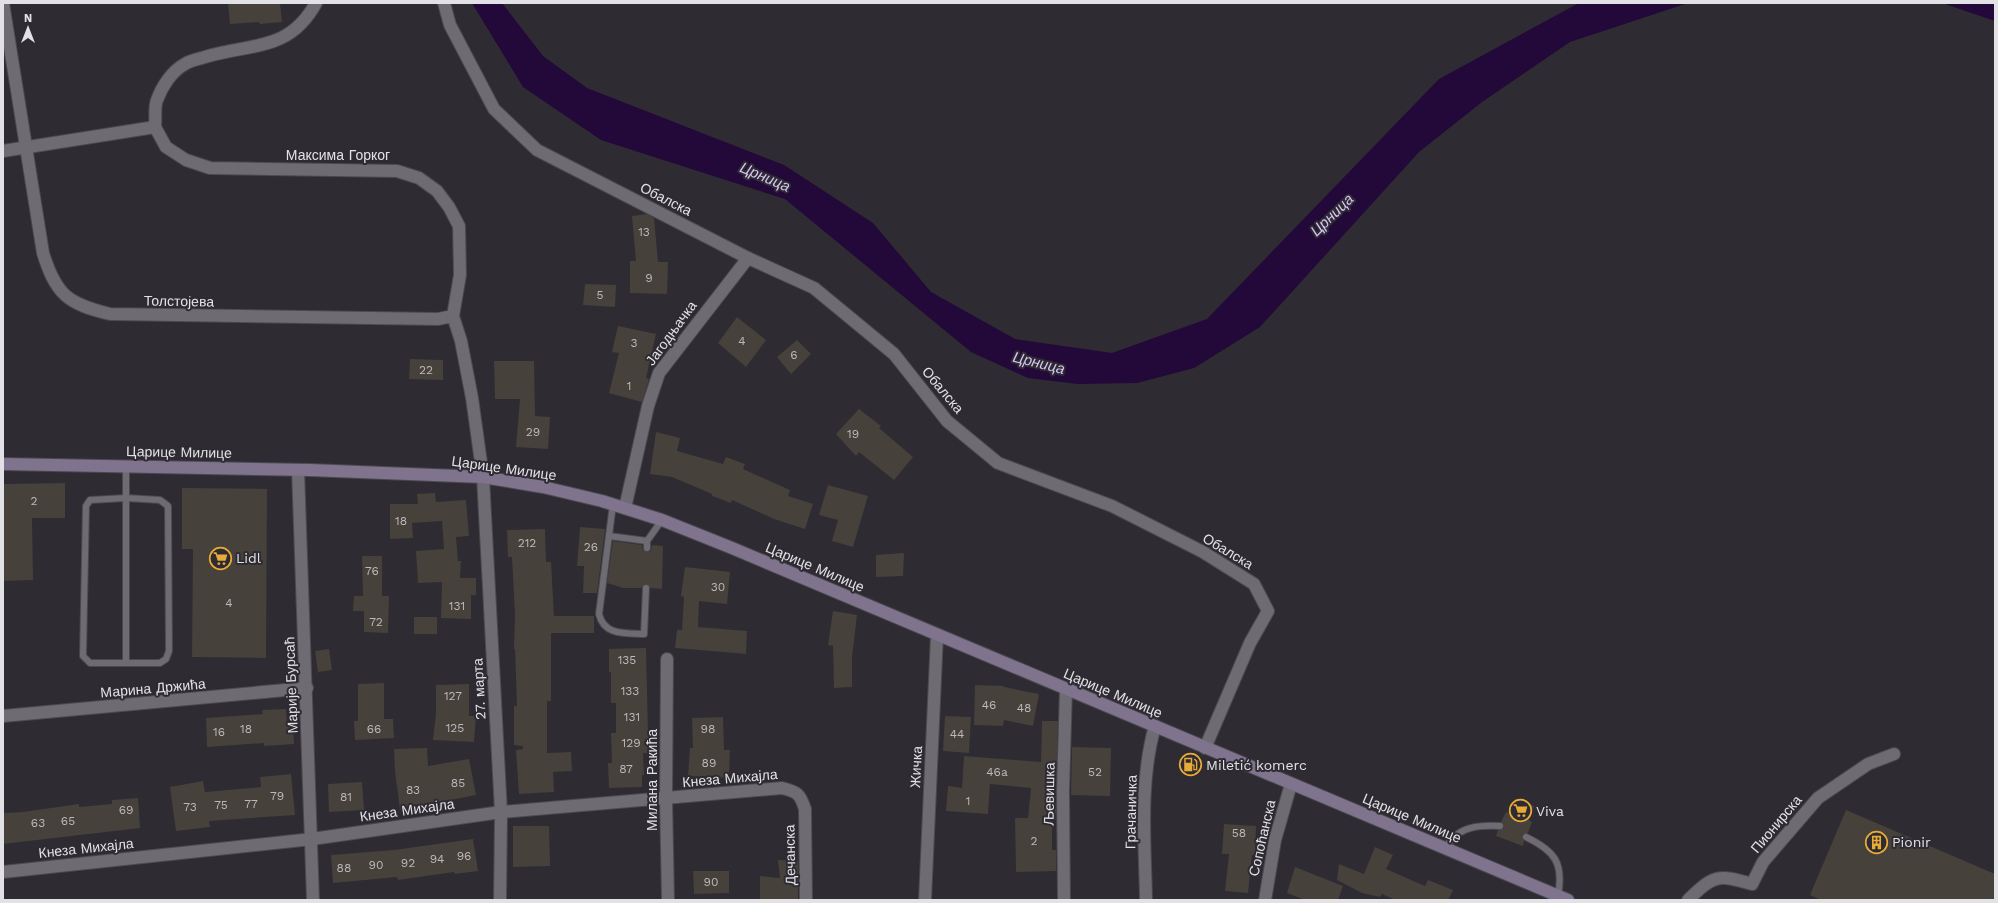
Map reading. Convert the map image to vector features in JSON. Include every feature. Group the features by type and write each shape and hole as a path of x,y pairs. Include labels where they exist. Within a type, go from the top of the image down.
{"main road":[{"name":"Царице Милице","path":"3,464 298,470 483,477 543,487 613,504 662,520 1563,898"}],"street":[{"name":"Толстојева","path":"3,3 43,253 49,273 58,289 70,300 86,308 110,314 438,319 453,316"},
{"path":"3,151 155,127 157,101 166,81 185,64 212,55 259,47 292,32 308,18 316,3"},
{"name":"Обалска","path":"444,3 450,25 494,109 537,150 748,258 814,288 894,354 947,420 998,463 1112,506 1203,552 1254,584 1268,611 1250,643 1205,748"},
{"name":"Максима Горког","path":"155,127 166,147 186,160 210,168 397,170 419,178 437,191 449,207 459,226 460,275 453,316 461,341 471,391 483,477"},
{"name":"Јагодњачка","path":"625,508 646,413 659,373 748,258"},
{"name":"Марије Бурсаћ","path":"298,470 307,688 313,900"},
{"name":"27. марта","path":"483,477 501,812 500,900"},
{"name":"Жичка","path":"925,900 938,635"},
{"name":"Милана Ракића","path":"667,659 666,799 668,900"},
{"name":"Марина Држића","path":"3,716 307,688"},
{"name":"Љевишка","path":"1064,900 1063,791 1066,689"},
{"name":"Грачаничка","path":"1146,900 1144,813 1149,746 1155,726"},
{"name":"Пионирска","path":"1688,900 1712,879 1730,878 1752,884 1763,862 1818,798 1868,764 1894,754"},
{"name":"Сопоћанска","path":"1265,900 1275,840 1291,784"},
{"name":"Кнеза Михајла","path":"3,872 312,839 501,812 782,788 792,791 800,796 805,809"},
{"name":"Дечанска","path":"805,809 806,900"}],"lane":[{"path":"126,466 126,663"},
{"path":"126,498 160,500 168,506 168,655 160,663 90,663 84,656 86,506 90,500 126,498"},
{"path":"613,504 599,614 603,625 608,630 618,633 644,634 646,588"},
{"path":"647,548 647,541 662,520"},
{"path":"608,536 647,541"},
{"path":"1446,848 1454,836 1461,832 1475,828 1500,826"},
{"path":"1526,836 1541,844 1553,854 1558,864 1561,876 1563,898"}],"water":[{"name":"Црница","path":"472,3 502,3 543,56 587,88 784,165 873,223 931,292 1015,339 1112,353 1207,319 1439,79 1579,3 1688,3 1570,42 1482,102 1419,152 1260,327 1194,368 1137,383 1078,384 1028,378 971,352 785,199 601,140 523,87"},
{"path":"1942,3 1995,3 1995,21"}],"building":[{"path":"228,3 280,3 282,22 230,24"},
{"path":"647,214 654,218 658,262 668,262 667,294 630,293 630,261 636,261 632,216"},
{"path":"585,284 616,285 615,307 583,305"},
{"path":"737,317 766,340 746,367 718,343"},
{"path":"618,326 656,334 646,378 649,379 642,402 609,393 619,353 612,352"},
{"path":"797,340 811,354 791,374 777,357"},
{"path":"410,359 443,360 443,380 409,379"},
{"path":"494,361 534,361 535,416 550,417 548,449 516,447 520,399 495,399"},
{"path":"859,409 881,426 879,428 913,457 894,480 859,452 856,456 836,434"},
{"path":"656,432 680,438 677,451 723,464 726,457 745,464 743,469 790,490 788,496 813,504 805,529 774,519 732,500 731,503 712,496 712,494 672,477 650,474"},
{"path":"65,483 65,518 32,518 33,580 3,581 3,484"},
{"path":"828,485 868,496 853,547 832,541 838,520 819,515"},
{"path":"182,488 267,489 266,658 192,657 193,549 182,549"},
{"path":"435,493 436,502 466,500 469,536 456,537 458,561 461,561 460,578 476,578 476,595 471,595 471,619 441,618 442,582 418,583 416,551 444,549 442,521 412,523 413,538 390,539 390,504 418,504 417,494"},
{"path":"580,527 605,529 597,593 583,593 584,566 577,566"},
{"path":"545,529 546,562 551,562 554,616 594,616 594,633 551,633 551,701 547,701 547,753 571,752 572,771 553,772 554,792 519,794 516,750 523,749 523,746 514,745 514,706 517,706 514,649 515,615 512,557 508,557 507,530"},
{"path":"613,541 642,545 643,550 647,552 651,551 652,545 663,546 662,589 650,588 647,584 644,584 641,588 623,588 607,583"},
{"path":"904,553 903,576 876,577 876,555"},
{"path":"362,556 382,556 382,596 389,596 388,633 364,632 364,611 353,611 354,596 363,596"},
{"path":"685,567 730,572 727,604 699,601 698,627 747,631 746,654 675,648 677,630 682,630 684,597 681,596"},
{"path":"833,611 857,615 852,657 852,687 834,688 833,646 828,645"},
{"path":"414,617 437,617 437,634 414,634"},
{"path":"646,648 648,735 650,735 651,753 643,753 644,775 642,775 642,787 609,788 608,763 612,763 611,733 616,733 616,703 611,703 609,649"},
{"path":"329,649 332,670 318,672 315,651"},
{"path":"384,683 384,719 393,719 394,738 355,740 354,721 358,721 358,684"},
{"path":"469,684 469,716 476,716 474,742 433,740 436,713 436,685"},
{"path":"975,685 1004,686 1039,694 1033,726 1004,720 1003,726 974,725"},
{"path":"286,709 287,724 293,723 294,744 264,746 264,743 207,747 206,718 263,714 262,710"},
{"path":"945,716 971,717 969,753 943,751"},
{"path":"723,717 724,750 730,750 729,778 688,776 690,748 693,748 692,718"},
{"path":"1042,721 1058,721 1056,820 1052,820 1052,850 1056,850 1056,871 1016,872 1015,818 1028,818 1031,788 990,784 988,814 946,811 948,786 962,788 964,756 1041,762"},
{"path":"1072,747 1111,748 1110,796 1071,795"},
{"path":"427,748 428,766 469,759 476,795 400,810 394,749"},
{"path":"291,774 295,815 209,821 210,827 176,831 170,787 203,781 205,792 261,787 260,777"},
{"path":"362,782 364,810 329,812 328,784"},
{"path":"138,798 140,828 3,844 3,813 23,812 79,804 79,807 112,804 112,800"},
{"path":"1515,799 1534,806 1529,820 1532,822 1528,833 1522,835 1524,841 1523,846 1496,836 1498,830 1504,828 1504,824 1501,822 1506,812 1510,813"},
{"name":"Pionir","path":"1846,810 1995,874 1995,900 1821,900 1810,895"},
{"path":"1224,824 1256,826 1255,855 1252,855 1248,893 1225,891 1229,854 1222,854"},
{"path":"513,826 549,826 550,866 513,867"},
{"path":"473,839 478,871 455,874 454,872 398,880 397,877 333,883 331,855 394,850"},
{"path":"1375,847 1393,855 1386,869 1425,886 1428,880 1453,890 1448,900 1395,900 1382,894 1380,897 1362,893 1337,880 1339,864 1364,874"},
{"path":"778,860 798,861 798,900 760,900 760,876 780,878"},
{"path":"1295,867 1343,886 1338,900 1305,900 1287,893"},
{"path":"693,871 729,871 729,893 694,894"}],"place":[{"name":"Lidl","path":"220,558"},
{"name":"Miletić komerc","path":"1190,765"},
{"name":"Viva","path":"1521,811"},
{"name":"Pionir","path":"1876,842"}]}
